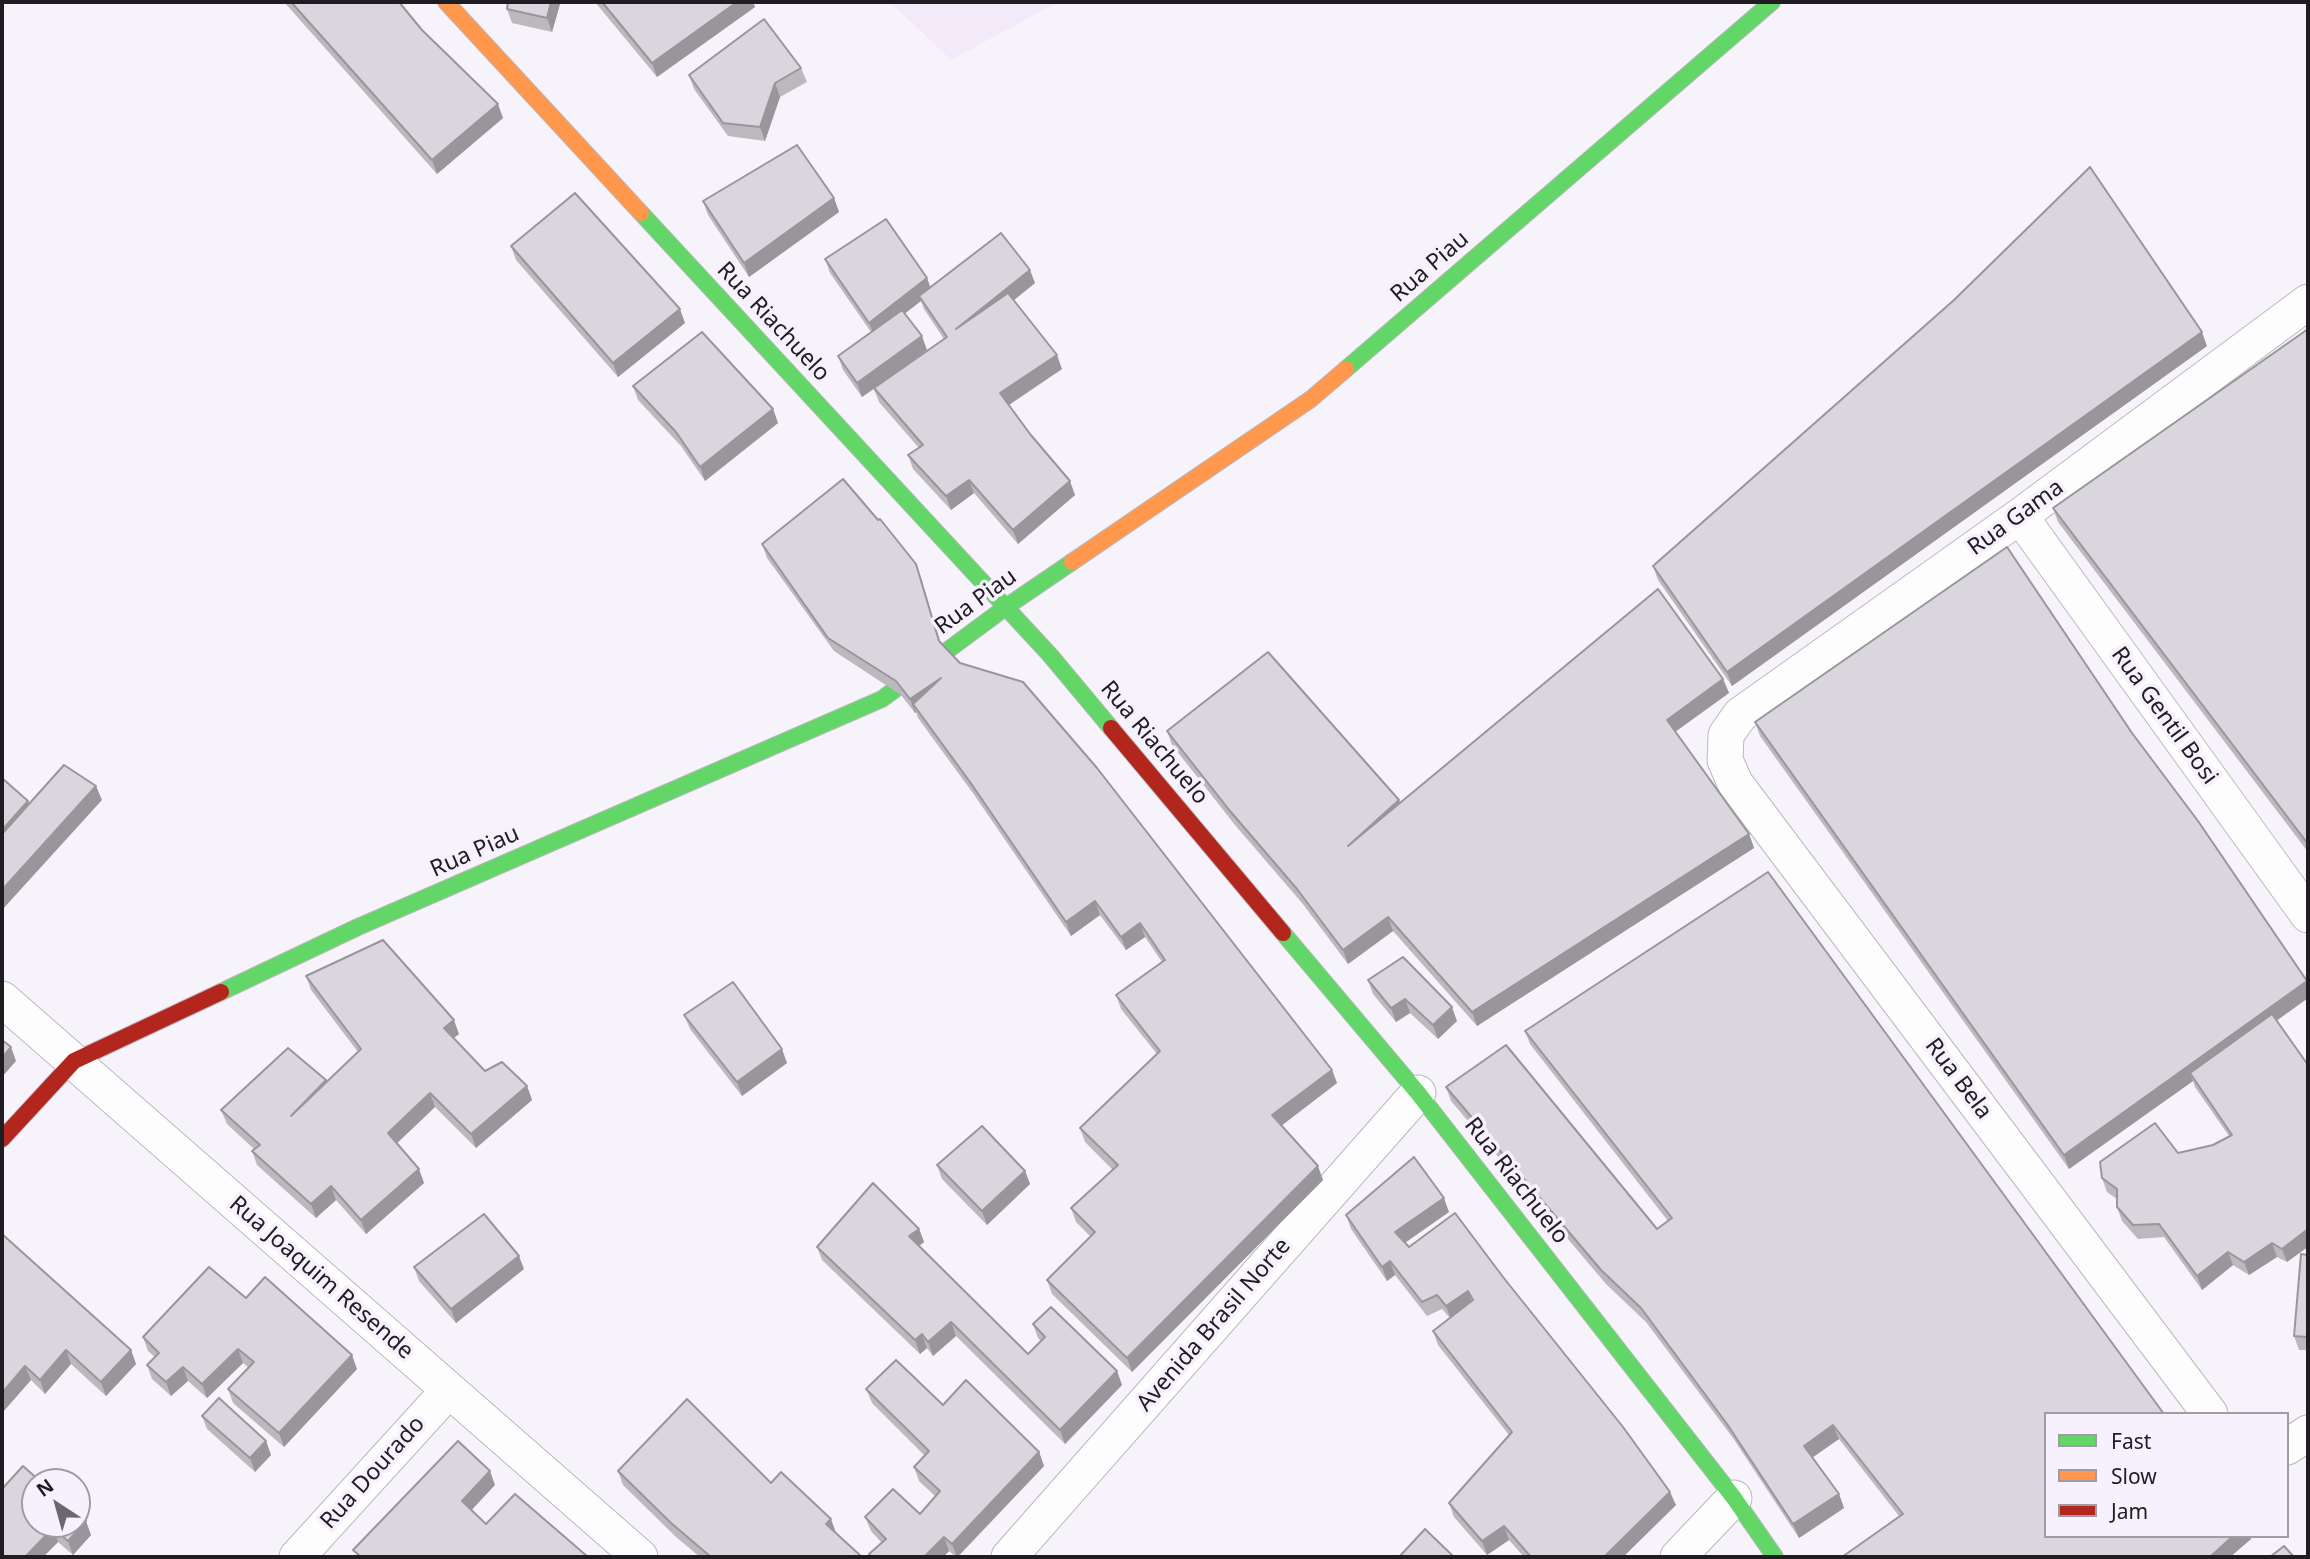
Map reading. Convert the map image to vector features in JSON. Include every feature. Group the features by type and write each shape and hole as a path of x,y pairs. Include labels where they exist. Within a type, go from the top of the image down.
{"street":[{"name":"Rua Riachuelo","path":"446,2 1050,655 1418,1093 1734,1498 1775,1557"},
{"name":"Rua Piau","path":"2,1139 74,1061 358,928 882,699 1006,607 1311,399 1772,2"},
{"name":"Rua Gama","path":"1726,736 1740,715 2020,516 2308,302"},
{"name":"Rua Gentil Bosi","path":"2020,516 2308,915"},
{"name":"Rua Bela","path":"1726,736 1725,760 1735,783 2208,1412"},
{"name":"Rua Joaquim Resende","path":"2,999 640,1557"},
{"name":"Avenida Brasil Norte","path":"1009,1557 1418,1093"},
{"name":"Rua Dourado","path":"297,1557 449,1390"},
{"path":"2289,1446 2308,1433"},
{"path":"1678,1557 1734,1498"}],"shaded area":[{"path":"890,2 1058,2 951,60"}],"building":[{"path":"291,2 399,2 422,30 498,104 432,160"},
{"path":"508,2 551,2 547,18 507,9"},
{"path":"602,2 737,2 652,63"},
{"path":"764,19 801,68 775,83 760,127 723,123 689,75"},
{"path":"797,145 834,198 744,263 703,201"},
{"path":"2090,167 2202,332 1727,672 1653,566 1954,300"},
{"path":"575,193 680,309 613,363 511,246"},
{"path":"886,219 927,278 869,323 825,259"},
{"path":"1001,233 1030,270 956,329 1008,293 1057,355 1000,393 1070,481 1013,530 969,480 946,496 908,455 923,445 874,388 947,337 919,296"},
{"path":"902,310 922,336 857,383 838,356"},
{"path":"2308,329 2308,844 2053,508"},
{"path":"702,332 773,409 700,467 676,432 633,386"},
{"path":"843,479 916,564 939,641 960,663 1023,682 1097,768 1332,1070 1272,1115 1318,1166 1127,1358 1047,1280 1095,1232 1071,1208 1118,1165 1080,1128 1160,1051 1116,995 1165,960 1140,923 1121,937 1095,901 1066,922 913,704 941,678 910,699 896,681 828,638 762,544"},
{"path":"2007,547 2132,733 2198,821 2307,981 2064,1155 1755,722"},
{"path":"1658,589 1723,679 1667,720 1749,834 1472,1012 1388,917 1343,950 1297,889 1230,811 1167,731 1268,652 1399,800 1348,846"},
{"path":"64,765 96,786 2,890 2,834"},
{"path":"2,778 28,801 2,830"},
{"path":"1768,872 2163,1412 2044,1412 2044,1538 2231,1538 2210,1557 1842,1557 1903,1514 1833,1425 1804,1446 1839,1494 1793,1524 1727,1424 1641,1308 1601,1270 1446,1087 1506,1045 1657,1229 1672,1218 1525,1031"},
{"path":"383,940 454,1020 444,1028 485,1071 502,1062 527,1086 471,1134 430,1093 388,1133 419,1169 361,1220 331,1186 311,1204 252,1151 260,1145 221,1110 288,1048 326,1080 291,1116 361,1049 306,976"},
{"path":"1403,957 1452,1007 1433,1025 1405,999 1391,1008 1368,980"},
{"path":"733,982 782,1049 737,1082 684,1015"},
{"path":"2272,1014 2308,1065 2308,1229 2282,1249 2272,1243 2244,1262 2228,1252 2197,1276 2159,1224 2133,1225 2117,1207 2117,1189 2102,1178 2100,1162 2155,1123 2178,1153 2213,1145 2232,1135 2190,1073"},
{"path":"2,1040 11,1047 2,1058"},
{"path":"982,1126 1025,1171 982,1211 937,1165"},
{"path":"1414,1157 1444,1198 1395,1232 1409,1247 1455,1213 1623,1427 1670,1492 1604,1557 1531,1557 1504,1526 1482,1541 1449,1503 1512,1432 1433,1331 1473,1300 1468,1291 1446,1306 1437,1295 1422,1302 1390,1261 1382,1267 1346,1215"},
{"path":"873,1183 919,1229 909,1236 1028,1354 1045,1337 1033,1324 1051,1307 1117,1371 1060,1430 951,1322 928,1342 922,1334 915,1340 817,1247"},
{"path":"484,1214 519,1256 451,1309 414,1267"},
{"path":"2,1234 131,1350 101,1382 66,1350 40,1380 25,1366 2,1393"},
{"path":"2301,1254 2308,1255 2308,1337 2294,1336"},
{"path":"209,1267 246,1298 265,1277 352,1355 279,1433 228,1389 254,1362 238,1349 202,1384 183,1367 166,1382 147,1365 159,1353 143,1337"},
{"path":"896,1360 943,1405 966,1380 1039,1452 952,1544 944,1537 924,1557 872,1557 869,1554 886,1539 865,1517 893,1489 920,1514 940,1491 914,1467 929,1451 866,1389"},
{"path":"219,1398 266,1441 250,1458 202,1416"},
{"path":"687,1399 771,1483 781,1472 831,1519 826,1524 862,1557 711,1557 671,1523 618,1471"},
{"path":"458,1441 490,1471 462,1501 486,1524 515,1494 588,1557 361,1557 353,1550"},
{"path":"21,1468 21,1538 43,1538 25,1557 5,1557 2,1554 2,1489"},
{"path":"1425,1529 1454,1557 1399,1557"},
{"path":"2284,1546 2294,1557 2270,1557"}],"traffic: fast":[{"path":"1346,369 1772,2"},
{"path":"641,213 1050,655 1111,728"},
{"path":"221,992 358,927 882,699 1006,607 1072,562"},
{"path":"1283,933 1418,1093 1734,1498 1775,1557"}],"traffic: slow":[{"path":"446,2 641,213"},
{"path":"1072,562 1311,399 1346,369"}],"traffic: jam":[{"path":"1111,728 1283,933"},
{"path":"2,1139 74,1061 221,992"}]}
